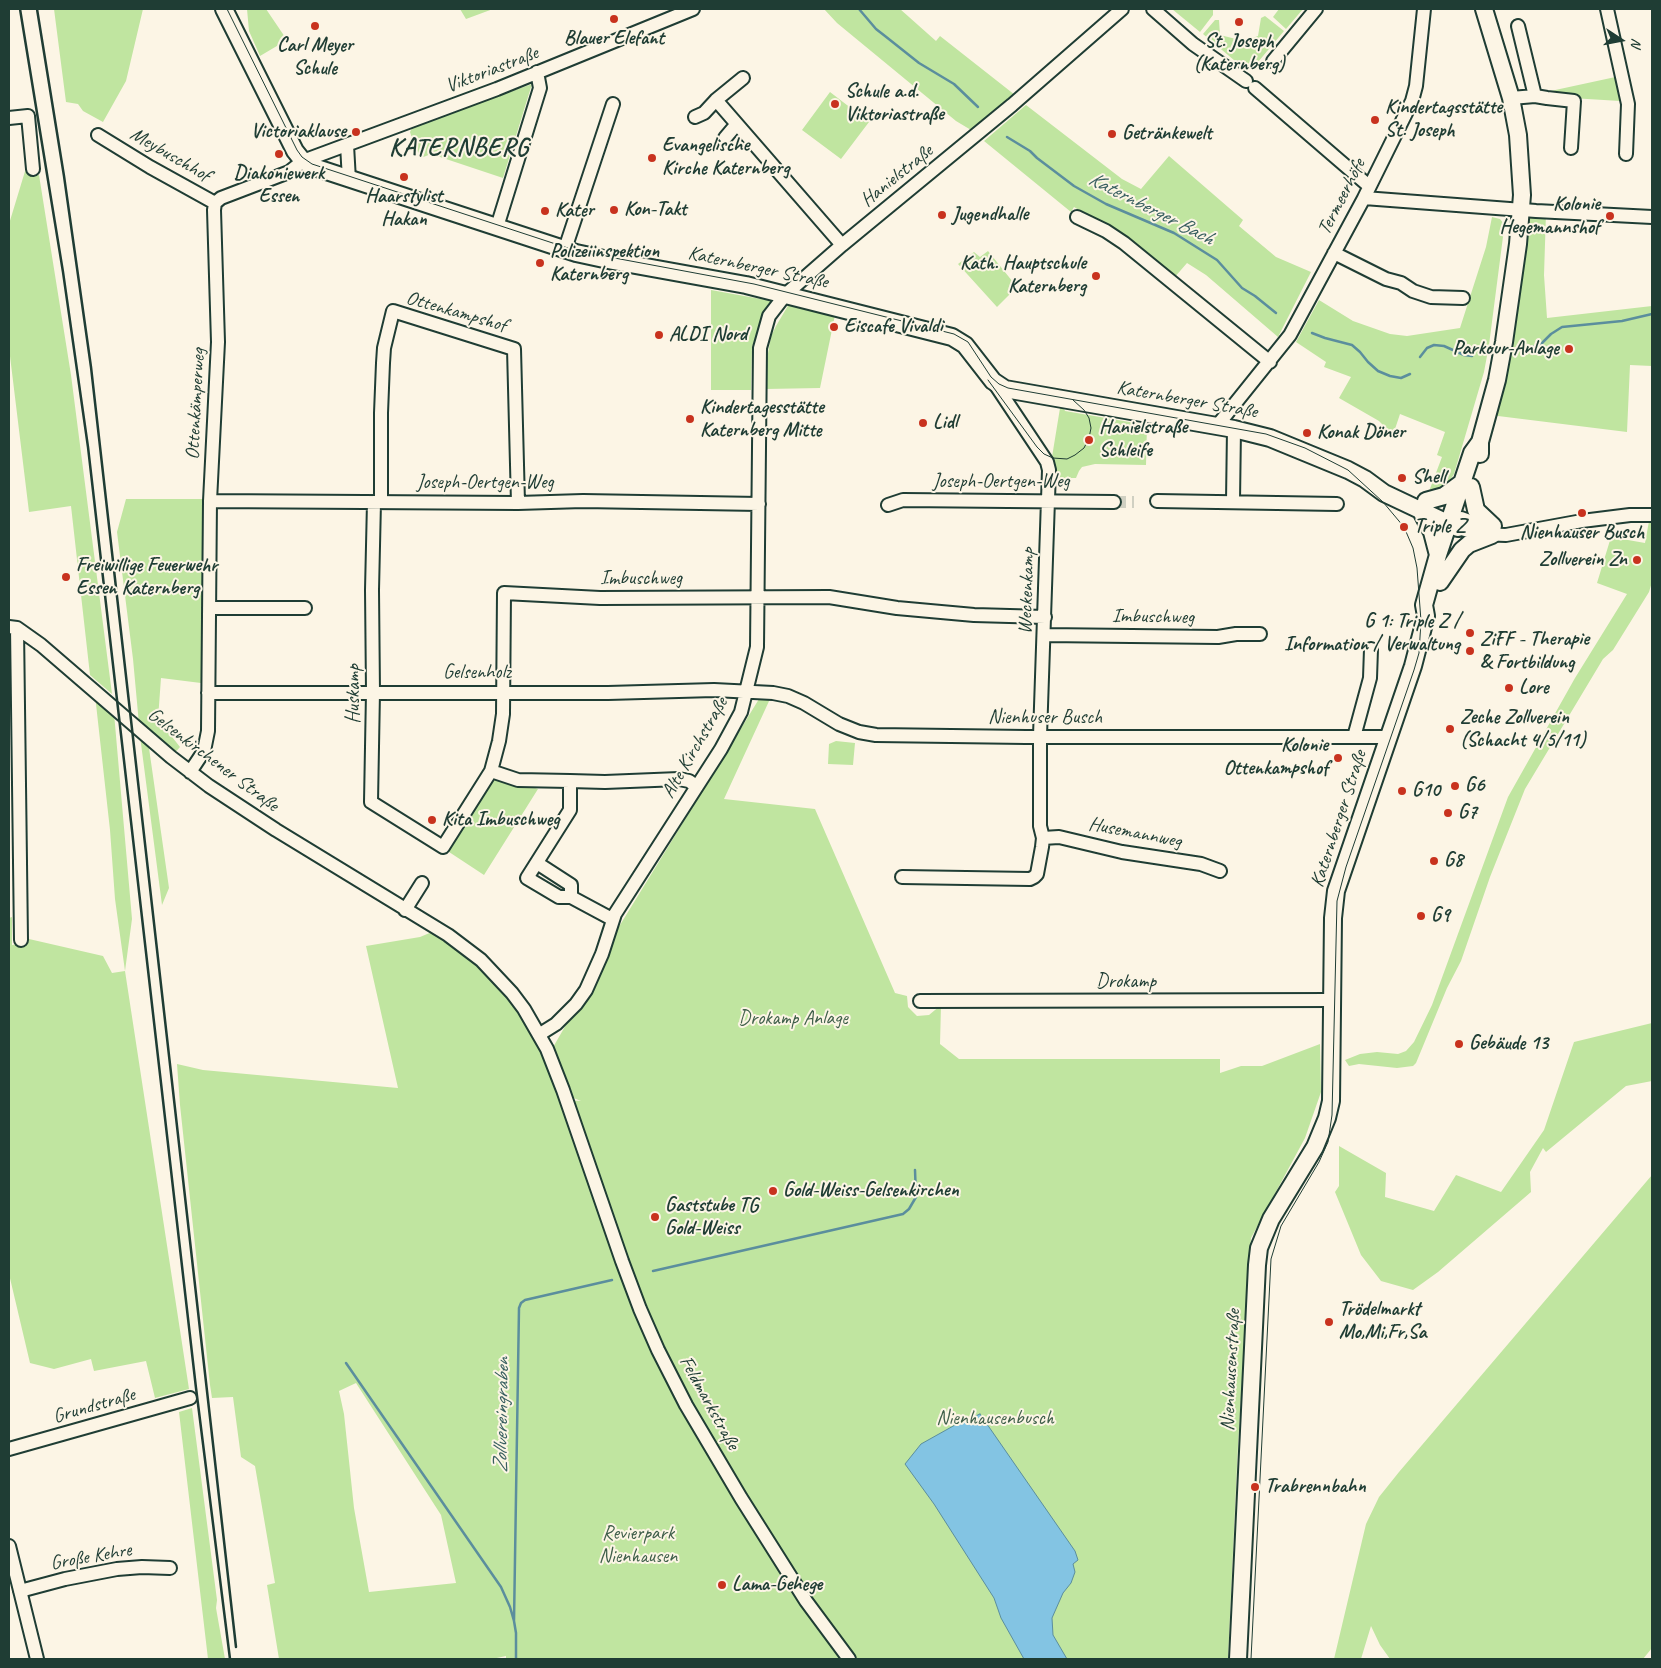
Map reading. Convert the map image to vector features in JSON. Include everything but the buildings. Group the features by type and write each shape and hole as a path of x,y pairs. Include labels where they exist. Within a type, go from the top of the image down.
{"main road":[{"path":"224,9 295,151 303,161"},
{"path":"1455,521 1467,485 1478,462 1480,442 1497,380 1504,342 1521,210 1518,135 1511,98 1484,9"},
{"name":"Katernberger Straße","path":"303,161 349,180 604,260 746,285 955,338 967,346 995,384 1011,391 1262,435 1283,442 1365,479 1384,493 1423,506 1455,521"},
{"path":"1438,555 1423,506 1467,485"},
{"path":"1440,582 1462,550 1493,530 1476,510 1467,485"},
{"name":"Katernberger Straße","path":"1426,616 1424,605 1438,555 1455,521"},
{"name":"Katernberger Straße","path":"1330,1101 1333,918 1336,891 1389,737 1426,616 1432,609 1455,521"},
{"name":"Nienhausenstraße","path":"1238,1659 1259,1248 1270,1219 1318,1141 1330,1101"}],"street":[{"name":"Viktoriastraße","path":"303,161 537,72 693,9"},
{"name":"Hanielstraße","path":"786,294 842,245 1012,105 1122,9"},
{"path":"1153,9 1193,44 1250,85 1370,186"},
{"path":"1272,61 1316,9"},
{"name":"Termeerhöfe","path":"1217,426 1290,336 1370,186 1412,101 1416,86 1424,9"},
{"path":"1607,9 1628,104 1626,154"},
{"path":"1518,26 1535,96"},
{"path":"497,227 540,88 537,72"},
{"path":"695,117 704,113 716,100 743,78"},
{"path":"1511,98 1535,96 1574,101 1571,148"},
{"path":"716,100 842,245"},
{"path":"565,249 613,104"},
{"path":"9,118 28,116 33,169"},
{"path":"726,138 736,125"},
{"name":"Meybuschhof","path":"98,135 150,167 216,202 221,198 289,172 303,161"},
{"path":"348,145 349,180"},
{"path":"1364,198 1521,210 1652,217"},
{"name":"Ottenkämperweg","path":"190,772 201,756 206,741 210,501 218,342 214,210 216,202"},
{"path":"1077,217 1106,231 1124,243 1270,362"},
{"path":"1334,253 1386,279 1401,283 1413,291 1431,297 1463,298"},
{"name":"Alte Kirchstraße","path":"540,1034 556,1024 576,1004 586,990 602,954 612,919 733,728 741,712 757,647 760,348 769,316 786,294"},
{"name":"Ottenkampshof","path":"377,502 384,348 393,312 514,349 518,503"},
{"name":"Katernberger Straße","path":"995,384 1039,450"},
{"path":"1233,501 1234,429"},
{"name":"Weckenkamp","path":"1039,450 1047,462 1049,470 1045,635 1040,736"},
{"name":"Joseph-Oertgen-Weg","path":"888,505 903,500 1114,502"},
{"name":"Joseph-Oertgen-Weg","path":"210,501 518,503 583,501 759,504"},
{"path":"1157,501 1337,504"},
{"name":"Huskamp","path":"377,502 372,590 371,802 443,847"},
{"path":"1455,521 1475,523 1493,530 1517,534 1552,526 1630,515 1652,515"},
{"name":"Imbuschweg","path":"443,847 490,771 499,741 503,714 504,593 600,598 829,597 897,608 974,615 1045,617"},
{"path":"209,608 305,608"},
{"path":"13,627 14,870 21,940"},
{"name":"Gelsenkirchener Straße","path":"13,627 41,644 190,772 232,802 448,935 482,960 512,993 540,1034 563,1090 580,1142"},
{"name":"Imbuschweg","path":"1045,635 1218,637 1236,634 1260,634"},
{"path":"1354,737 1370,678 1371,648"},
{"name":"Gelsenholz","path":"208,693 608,693 714,690 746,692"},
{"name":"Nienhuser Busch","path":"746,692 773,693 797,699 839,724 866,734 894,736 1389,737"},
{"path":"902,877 1030,879 1034,877 1043,838 1040,826 1040,736"},
{"path":"490,771 518,780 605,782 679,779 696,786"},
{"path":"570,781 570,810 527,878 559,897 571,897 612,919"},
{"name":"Husemannweg","path":"1043,838 1059,837 1122,852 1201,864 1220,871"},
{"path":"537,863 571,885 571,897"},
{"path":"405,910 422,883"},
{"name":"Drokamp","path":"920,1001 1332,1000"},
{"name":"Feldmarkstraße","path":"580,1142 640,1309 678,1389 741,1498 806,1601 850,1659"},
{"name":"Grundstraße","path":"9,1449 190,1398"},
{"path":"9,1546 37,1659"},
{"name":"Große Kehre","path":"20,1591 65,1579 117,1570 142,1567 170,1568"}],"green space":[{"path":"54,9 143,9 126,81 103,122 83,111 78,104 66,102"},
{"path":"247,9 266,9 287,40 260,56 249,31"},
{"path":"460,9 493,9 466,19"},
{"path":"824,9 900,9 936,41 940,36 1015,95 971,130 956,121 837,23"},
{"path":"1172,9 1213,9 1213,15 1200,32"},
{"path":"1279,9 1303,9 1286,29 1273,17"},
{"path":"1265,16 1284,31 1253,68 1241,66 1203,34 1215,20 1219,20 1220,35 1236,39 1250,39 1258,36 1261,18"},
{"path":"1620,76 1625,100 1555,97 1546,92"},
{"path":"532,84 503,178 431,154 421,158 410,132 413,126"},
{"path":"830,92 869,122 841,159 802,130"},
{"path":"1026,105 1122,179 1141,189 1169,156 1243,220 1239,226 1276,257 1311,272 1278,337 1206,275 1187,263 1174,278 1121,235 1074,207 1071,212 984,141"},
{"path":"26,168 39,175 71,375 112,694 90,675 71,506 29,512 9,348 9,224"},
{"path":"1522,211 1546,213 1544,275 1547,318 1652,306 1652,366 1630,365 1627,432 1490,415"},
{"path":"1492,217 1500,219 1504,224 1504,229 1484,372 1454,474 1442,490 1428,494 1442,457 1437,455 1445,432 1400,414 1393,435 1389,434 1388,430 1379,421 1339,398 1351,377 1324,367 1326,362 1296,342 1319,300 1353,321 1390,334 1407,336 1460,328 1486,247"},
{"path":"988,251 1017,287 997,307 958,264 974,252 980,257"},
{"path":"711,290 772,301 765,311 752,347 751,390 711,390"},
{"path":"789,304 835,315 820,388 766,389 766,365 771,336"},
{"path":"1061,402 1065,411 1147,425 1146,465 1095,464 1082,467 1076,478 1053,478 1052,457"},
{"path":"126,499 203,499 201,683 161,678 158,719 180,747 172,756 139,724 117,532"},
{"path":"1652,505 1652,582 1649,592 1613,650 1603,659 1525,789 1490,877 1461,961 1447,988 1416,1063 1413,1066 1397,1068 1359,1064 1349,1066 1345,1060 1360,1054 1377,1052 1398,1054 1406,1051 1414,1042 1432,1005 1508,797 1575,678 1627,594 1597,583 1611,537 1645,543"},
{"path":"95,695 114,713 132,919 125,971 115,899 110,830"},
{"name":"Nienhausenbusch","path":"759,699 770,699 724,799 815,809 895,993 907,996 908,1007 917,1016 929,1015 941,1005 940,1044 959,1059 1220,1059 1220,1073 1241,1066 1262,1066 1320,1044 1321,1092 1305,1138 1251,1238 1238,1445 1228,1659 852,1659 807,1600 659,1350 567,1100 581,1101 571,1097 552,1049 589,985 612,938"},
{"path":"140,736 148,741 169,888 162,905"},
{"path":"836,741 855,743 853,765 828,764 829,744"},
{"path":"492,773 538,789 484,875 446,850"},
{"path":"12,917 12,945 25,943 29,939 103,956 112,973 125,971 189,1389 155,1398 146,1361 94,1371 91,1359 54,1369 30,1363 9,1274 9,918"},
{"name":"Revierpark Nienhausen","path":"432,932 462,949 497,977 536,1038 657,1351 845,1659 506,1659 506,1656 492,1659 279,1659 267,1585 275,1583 255,1466 241,1457 233,1397 212,1398 177,1064 203,1070 398,1088 366,946 420,937","holes":["356,1383 441,1515 456,1583 369,1592 354,1508 344,1414 339,1391"]},
{"path":"1652,1023 1652,1081 1626,1086 1546,1152 1543,1148 1530,1172 1531,1192 1438,1272 1413,1290 1381,1281 1361,1255 1335,1192 1339,1186 1339,1146 1386,1173 1385,1197 1434,1211 1456,1175 1501,1192 1544,1130 1574,1042"},
{"path":"1652,1175 1652,1648 1643,1659 1390,1659 1380,1645 1371,1626 1361,1659 1334,1659 1366,1524 1379,1497"},
{"path":"192,1408 217,1600 216,1608 225,1659 208,1659 179,1412"}],"water":[{"path":"980,1414 1075,1551 1078,1560 1073,1564 1075,1572 1052,1618 1053,1635 1067,1659 1024,1659 1001,1618 994,1598 934,1504 905,1464 921,1444 955,1425"}],"waterway":[{"name":"Katernberger Bach","path":"859,9 876,29 919,63 954,84 978,107"},
{"name":"Katernberger Bach","path":"1007,137 1030,151 1074,186 1106,204 1174,233 1217,260 1242,288 1276,313"},
{"name":"Katernberger Bach","path":"1531,348 1542,343 1562,327 1622,321 1652,314"},
{"name":"Katernberger Bach","path":"1312,333 1352,345 1378,371 1401,378 1410,374"},
{"name":"Katernberger Bach","path":"1420,357 1427,348 1434,345 1444,346 1464,355 1472,356"},
{"name":"Zollvereingraben","path":"653,1271 903,1214 909,1209 916,1197 915,1170"},
{"name":"Zollvereingraben","path":"514,1621 519,1308 525,1300 612,1280"},
{"name":"Zollvereingraben","path":"346,1363 501,1587 514,1621 516,1659"}],"tunnel":[{"path":"1114,502 1134,502"}],"tram line":[{"path":"227,9 297,150 302,157 312,164 577,251 754,284 954,334 968,342 991,377 999,384 1008,388 1266,434 1305,448 1348,470 1383,502 1404,527 1413,548 1417,568 1421,621 1419,653 1346,867 1337,901 1332,1115 1328,1142 1319,1162 1281,1226 1271,1259 1251,1659"},
{"path":"988,380 1037,447 1044,454 1053,458 1067,459 1075,455 1084,448 1089,438 1091,428 1089,418 1084,410 1073,400"}],"railway":[{"path":"20,9 63,272 88,447 196,1388 230,1659"},
{"path":"37,9 64,176 91,367 236,1647"}],"place":[{"name":"Blauer Elefant","path":"614,19"},
{"name":"St. Joseph (Katernberg)","path":"1239,22"},
{"name":"Carl Meyer Schule","path":"315,26"},
{"name":"Schule a.d. Viktoriastraße","path":"835,104"},
{"name":"Kindertagsstätte St. Joseph","path":"1375,120"},
{"name":"Victoriaklause","path":"356,132"},
{"name":"Getränkewelt","path":"1112,134"},
{"name":"Diakoniewerk Essen","path":"279,154"},
{"name":"Evangelische Kirche Katernberg","path":"652,158"},
{"name":"Haarstylist Hakan","path":"404,177"},
{"name":"Kon-Takt","path":"614,210"},
{"name":"Kater","path":"545,211"},
{"name":"Jugendhalle","path":"942,215"},
{"name":"Kolonie Hegemannshof","path":"1610,216"},
{"name":"Polizeiinspektion Katernberg","path":"540,263"},
{"name":"Kath. Hauptschule Katernberg","path":"1096,276"},
{"name":"Eiscafe Vivaldi","path":"834,327"},
{"name":"ALDI Nord","path":"659,335"},
{"name":"Parkour-Anlage","path":"1569,349"},
{"name":"Kindertagesstätte Katernberg Mitte","path":"690,419"},
{"name":"Lidl","path":"923,423"},
{"name":"Konak Döner","path":"1307,433"},
{"name":"Hanielstraße Schleife","path":"1089,440"},
{"name":"Shell","path":"1402,478"},
{"name":"Nienhauser Busch","path":"1582,513"},
{"name":"Triple Z","path":"1404,527"},
{"name":"Zollverein Zn","path":"1637,560"},
{"name":"Freiwillige Feuerwehr Essen Katernberg","path":"66,577"},
{"name":"G 1: Triple Z / Information / Verwaltung","path":"1470,633"},
{"name":"ZiFF - Therapie & Fortbildung","path":"1470,651"},
{"name":"Lore","path":"1509,688"},
{"name":"Zeche Zollverein (Schacht 4/5/11)","path":"1450,729"},
{"name":"Kolonie Ottenkampshof","path":"1338,758"},
{"name":"G6","path":"1455,786"},
{"name":"G10","path":"1402,791"},
{"name":"G7","path":"1448,813"},
{"name":"Kita Imbuschweg","path":"432,820"},
{"name":"G8","path":"1434,861"},
{"name":"G9","path":"1421,916"},
{"name":"Gebäude 13","path":"1459,1044"},
{"name":"Gold-Weiss-Gelsenkirchen","path":"773,1191"},
{"name":"Gaststube TG Gold-Weiss","path":"655,1217"},
{"name":"Trödelmarkt Mo,Mi,Fr,Sa","path":"1329,1322"},
{"name":"Trabrennbahn","path":"1255,1487"},
{"name":"Lama-Gehege","path":"722,1585"}],"district":[{"name":"KATERNBERG","path":"459,148"}],"park label":[{"name":"Drokamp Anlage","path":"793,1019"}]}
